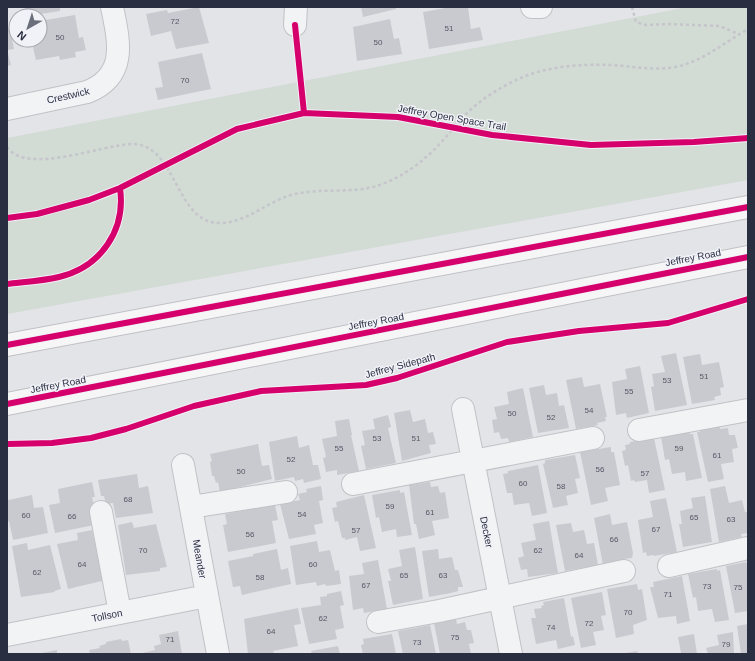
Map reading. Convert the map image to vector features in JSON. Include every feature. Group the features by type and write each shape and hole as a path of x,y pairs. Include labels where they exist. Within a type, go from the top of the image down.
{"main road":[{"path":"7,345 748,207"},
{"name":"Jeffrey Road","path":"7,404 748,257"}],"street":[{"name":"Crestwick","path":"7,109 87,92 99,87 109,77 116,64 119,47 112,7"},
{"path":"532,7 541,7"},
{"name":"Decker","path":"463,410 511,654"},
{"path":"639,430 748,410"},
{"path":"353,484 593,438"},
{"name":"Meander","path":"183,464 218,654"},
{"path":"191,507 286,492"},
{"path":"101,512 120,613"},
{"path":"669,566 748,548"},
{"path":"378,622 439,611 624,571"},
{"name":"Tollson","path":"7,635 207,596"}],"path":[{"path":"632,7 636,22 646,25 669,24 720,26 739,34"},
{"path":"159,169 172,162"}],"shaded area":[{"path":"688,7 748,7 748,180 7,314 7,138"}],"building":[{"path":"60,7 60,11 48,13 48,8 25,8"},
{"path":"199,7 209,43 176,49 171,31 151,36 146,14 167,10 168,13"},
{"path":"361,7 396,7 396,9 363,17"},
{"path":"451,7 468,7 471,29 480,27 483,40 429,49 423,12"},
{"path":"75,15 79,38 83,37 86,50 75,52 76,57 60,60 59,56 36,60 33,48 48,48 48,20"},
{"path":"390,19 394,39 399,38 402,54 357,61 353,27"},
{"path":"7,29 8,48 14,49 7,50"},
{"path":"7,50 11,65 7,66"},
{"path":"202,53 211,89 158,100 155,88 163,87 158,62"},
{"path":"676,353 687,405 655,411 651,387 654,386 652,374 665,372 661,356"},
{"path":"700,354 702,365 719,362 724,387 720,388 721,395 714,397 715,400 692,404 683,357"},
{"path":"640,366 649,413 627,418 626,413 616,415 612,382 627,379 625,369"},
{"path":"582,377 584,387 600,384 607,417 605,417 606,421 597,423 598,425 576,429 566,380"},
{"path":"544,385 546,395 557,393 559,406 564,405 569,428 538,433 529,388"},
{"path":"523,388 533,437 509,442 508,438 501,439 499,432 494,433 492,420 497,419 494,407 509,404 507,392"},
{"path":"410,410 413,422 425,419 428,433 433,432 436,444 429,445 431,453 402,461 394,413"},
{"path":"388,415 391,427 388,428 396,463 366,469 361,446 365,445 362,431 375,429 373,419"},
{"path":"349,419 359,471 337,475 337,470 326,472 323,458 326,457 322,439 337,436 335,421"},
{"path":"720,425 720,429 728,428 729,435 735,435 738,448 732,449 734,462 721,464 724,479 708,482 697,432 700,432 699,429"},
{"path":"689,432 690,434 693,434 702,478 686,481 685,472 672,474 669,459 665,460 661,437"},
{"path":"297,436 299,448 309,445 313,465 318,465 321,479 304,483 303,479 295,481 294,477 275,481 269,442"},
{"path":"654,438 665,490 649,493 647,480 635,482 634,480 631,481 628,465 625,466 622,451 626,450 625,445 630,444 630,442"},
{"path":"258,444 262,466 269,465 272,479 220,492 218,482 216,483 214,476 212,476 210,462 212,461 210,454"},
{"path":"611,447 611,452 614,452 620,485 605,488 608,501 591,505 580,452"},
{"path":"575,455 580,478 575,479 578,493 566,496 568,505 553,508 543,464 545,463 545,460"},
{"path":"538,465 547,513 532,516 529,503 514,505 512,493 507,493 503,474 508,473 508,471"},
{"path":"137,474 139,488 148,486 153,513 116,518 113,503 106,504 104,496 101,496 98,480"},
{"path":"92,482 95,497 92,497 94,506 91,507 94,525 55,533 49,505 60,503 58,489"},
{"path":"430,482 431,487 438,486 440,493 445,492 449,518 432,521 435,535 419,539 416,524 414,524 409,485"},
{"path":"321,486 323,500 319,501 323,523 314,525 316,534 289,539 280,504 300,500 298,494 307,492 306,489"},
{"path":"725,486 729,503 742,500 745,512 748,512 748,533 741,534 742,537 719,542 710,489"},
{"path":"400,490 400,493 404,492 412,535 397,537 396,529 382,532 379,517 376,518 372,495"},
{"path":"32,495 34,508 43,507 48,533 13,540 9,521 7,522 7,497 8,500"},
{"path":"364,495 376,548 360,551 357,537 345,540 345,538 342,538 338,521 335,522 332,508 337,507 336,502"},
{"path":"705,496 712,542 683,547 679,524 682,524 680,511 693,508 691,498"},
{"path":"666,498 677,552 647,556 646,552 643,553 638,520 653,517 650,501"},
{"path":"275,505 278,520 272,521 276,543 228,552 223,525 227,524 225,514"},
{"path":"610,514 612,525 627,522 633,553 632,558 603,565 594,518"},
{"path":"549,521 558,573 528,577 527,569 521,570 518,558 524,556 521,543 536,540 533,524"},
{"path":"132,522 134,528 156,524 167,567 160,568 160,571 126,575 118,525"},
{"path":"571,523 573,532 584,530 587,544 594,543 598,565 565,571 556,525"},
{"path":"92,530 98,558 101,558 106,580 68,589 57,544 78,540 77,533"},
{"path":"317,541 319,552 330,550 335,571 339,570 341,584 326,586 325,584 317,586 316,582 296,585 290,546"},
{"path":"27,543 28,550 50,545 61,589 54,591 55,592 21,597 12,546"},
{"path":"415,547 423,599 393,605 388,581 391,581 388,569 402,566 399,550"},
{"path":"277,549 281,570 288,568 291,584 242,595 240,586 233,587 228,561"},
{"path":"438,549 439,559 452,557 455,570 458,570 463,587 458,587 458,591 429,597 422,551"},
{"path":"378,560 387,609 364,613 363,608 353,610 349,576 364,574 362,563"},
{"path":"746,562 748,566 748,611 735,613 726,566"},
{"path":"717,569 717,571 720,570 729,620 715,622 712,609 698,611 696,597 693,598 688,574"},
{"path":"682,576 690,621 677,624 676,616 658,618 650,587 654,587 653,582"},
{"path":"637,584 638,590 642,589 647,620 633,625 634,634 616,638 607,589"},
{"path":"341,591 344,605 340,606 344,628 335,630 337,639 309,644 301,608 321,605 320,597"},
{"path":"602,592 606,615 601,616 604,630 593,632 596,645 581,648 571,598"},
{"path":"564,598 571,637 573,636 575,645 558,649 556,640 536,644 531,618 536,618 534,609 542,608 541,606 544,605 543,602"},
{"path":"298,608 301,624 294,625 298,646 273,651 274,653 270,654 248,654 244,619"},
{"path":"456,619 457,624 465,622 467,630 471,630 474,643 469,644 471,654 440,654 434,623"},
{"path":"748,624 748,654 741,654 737,626"},
{"path":"430,625 436,654 403,654 398,631"},
{"path":"178,631 182,654 138,654 155,650 154,646 161,644 159,635"},
{"path":"733,632 734,654 708,654 706,648 719,645 717,635"},
{"path":"392,634 396,654 363,654 361,645 364,644 363,639"},
{"path":"694,634 697,654 678,654 681,653 678,637"},
{"path":"121,639 122,641 128,640 131,654 90,654 89,650 100,648 99,646 106,644 106,642"},
{"path":"338,646 340,654 312,654 311,651"},
{"path":"57,650 57,654 42,654 42,653"},
{"path":"637,651 638,654 625,654 625,653"}],"cycle path":[{"path":"295,25 304,113"},
{"name":"Jeffrey Open Space Trail","path":"7,218 37,214 89,200 120,188 237,129 304,113 398,117 492,135 591,145 694,142 748,138"},
{"path":"7,284 59,277 74,272 87,265 98,256 108,244 119,218 121,203 120,188"},
{"path":"7,345 748,207"},
{"path":"7,404 748,257"},
{"name":"Jeffrey Sidepath","path":"7,444 52,443 91,438 126,429 194,406 261,391 366,385 397,378 507,342 579,331 668,323 748,299"}]}
